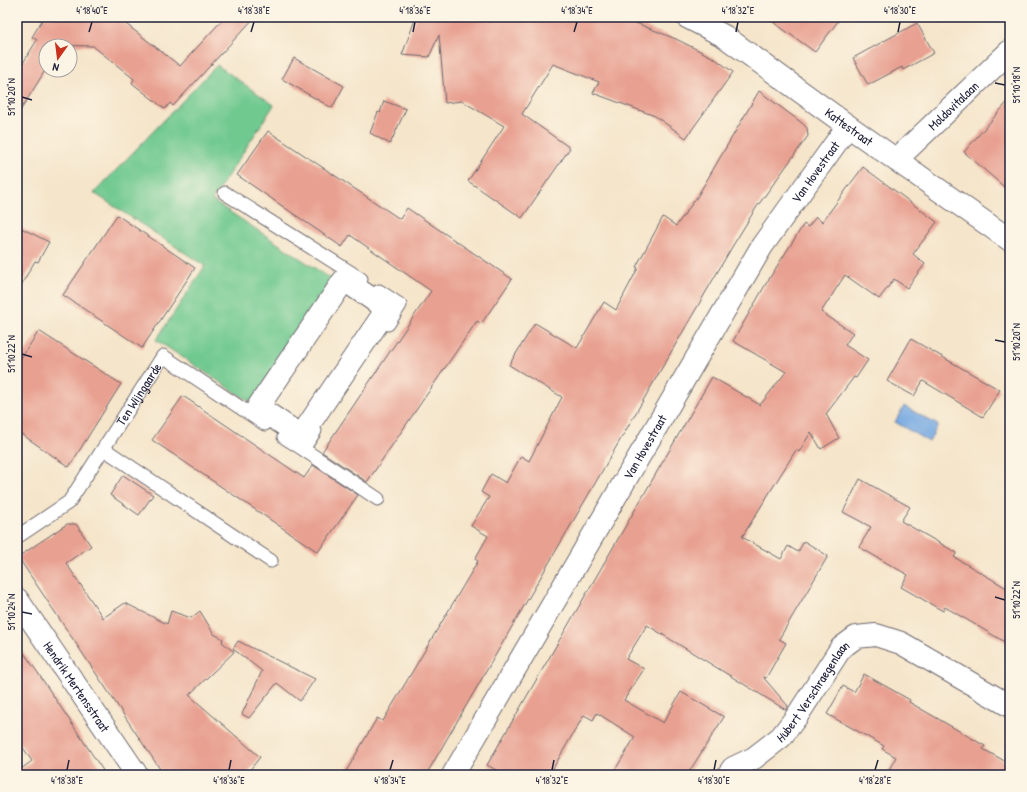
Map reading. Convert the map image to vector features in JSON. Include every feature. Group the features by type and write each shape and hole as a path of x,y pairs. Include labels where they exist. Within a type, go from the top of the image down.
{"street":[{"name":"Kattestraat","path":"687,17 724,36 848,126 1010,240"},
{"name":"Moldovitalaan","path":"896,160 1010,51"},
{"name":"Van Hovestraat","path":"453,775 762,246 848,126"},
{"path":"344,280 387,309 302,443 258,407 344,280"},
{"name":"Hendrik Mertensstraat","path":"17,598 137,775"},
{"name":"Hubert Verschraegenlaan","path":"728,775 733,768 754,758 781,737 797,716 841,648 856,638 876,636 901,643 1010,706"}],"lane":[{"path":"225,193 400,305 302,443"},
{"name":"Ten Wijngaarde","path":"17,536 69,502 163,356 302,443 378,499"},
{"path":"104,449 271,560"}],"green space":[{"path":"217,65 274,105 212,200 339,284 258,407 156,340 205,266 94,193"}],"water":[{"path":"904,406 938,425 929,442 895,422"}],"building":[{"path":"44,17 117,17 180,66 225,17 255,17 173,106 170,103 165,109 132,83 134,79 93,46 78,46 78,38 38,38 38,78 40,78 17,116 17,73 37,40 32,37"},
{"path":"416,17 621,17 676,39 714,58 733,72 686,138 655,116 593,93 599,82 553,64 522,114 570,148 522,218 468,181 504,126 462,101 445,103 439,35 429,57 402,55"},
{"path":"766,17 841,17 815,52"},
{"path":"917,23 934,53 903,70 902,67 868,85 853,58"},
{"path":"294,58 344,86 332,108 282,79"},
{"path":"759,91 802,123 807,128 808,136 756,208 732,247 426,775 344,775 377,718 383,721 478,561 475,559 488,536 471,526 489,497 481,492 491,474 506,483 521,456 529,461 562,397 509,365 535,323 577,348 604,302 616,310 638,268 636,267 663,217 676,226 697,197"},
{"path":"1010,99 1010,192 964,152"},
{"path":"384,101 406,109 390,144 370,133"},
{"path":"268,131 400,219 407,208 512,279 481,324 477,321 367,482 322,452 431,291 350,235 342,247 237,175"},
{"path":"863,167 937,222 913,254 925,264 907,288 894,279 879,299 845,275 821,312 853,333 845,345 868,360 856,378 854,377 826,414 839,438 821,449 811,432 799,452 796,450 742,537 781,559 788,546 798,552 804,541 828,556 779,639 786,643 766,678 763,677 788,706 786,710 647,625 626,659 644,669 624,700 663,723 681,692 724,717 687,775 612,775 635,737 597,713 593,720 584,715 549,775 505,775 487,765 712,377 760,405 786,372 733,341 767,282 804,224 808,227 816,217 822,222"},
{"path":"117,215 195,268 142,348 63,295"},
{"path":"17,226 49,242 38,262 35,261 17,292"},
{"path":"39,331 121,384 69,467 17,431 17,364"},
{"path":"911,339 1000,390 983,417 923,381 914,396 887,381"},
{"path":"183,396 304,478 313,465 358,495 318,552 152,440"},
{"path":"123,475 153,495 139,515 110,495"},
{"path":"860,479 910,507 901,521 957,553 954,557 1010,590 1010,645 945,607 943,611 901,587 908,575 859,547 871,527 843,512"},
{"path":"67,524 76,524 91,546 66,563 103,618 125,603 167,624 171,611 191,618 200,611 214,634 223,639 222,642 234,652 189,695 260,757 246,775 164,775 18,557"},
{"path":"238,641 315,679 300,701 277,683 249,718 242,714 262,671 233,649"},
{"path":"17,643 106,775 17,775 17,772 32,761 17,739"},
{"path":"864,674 985,746 983,749 1010,764 1010,775 886,775 896,757 882,749 884,746 827,714 843,686 854,692"}]}
